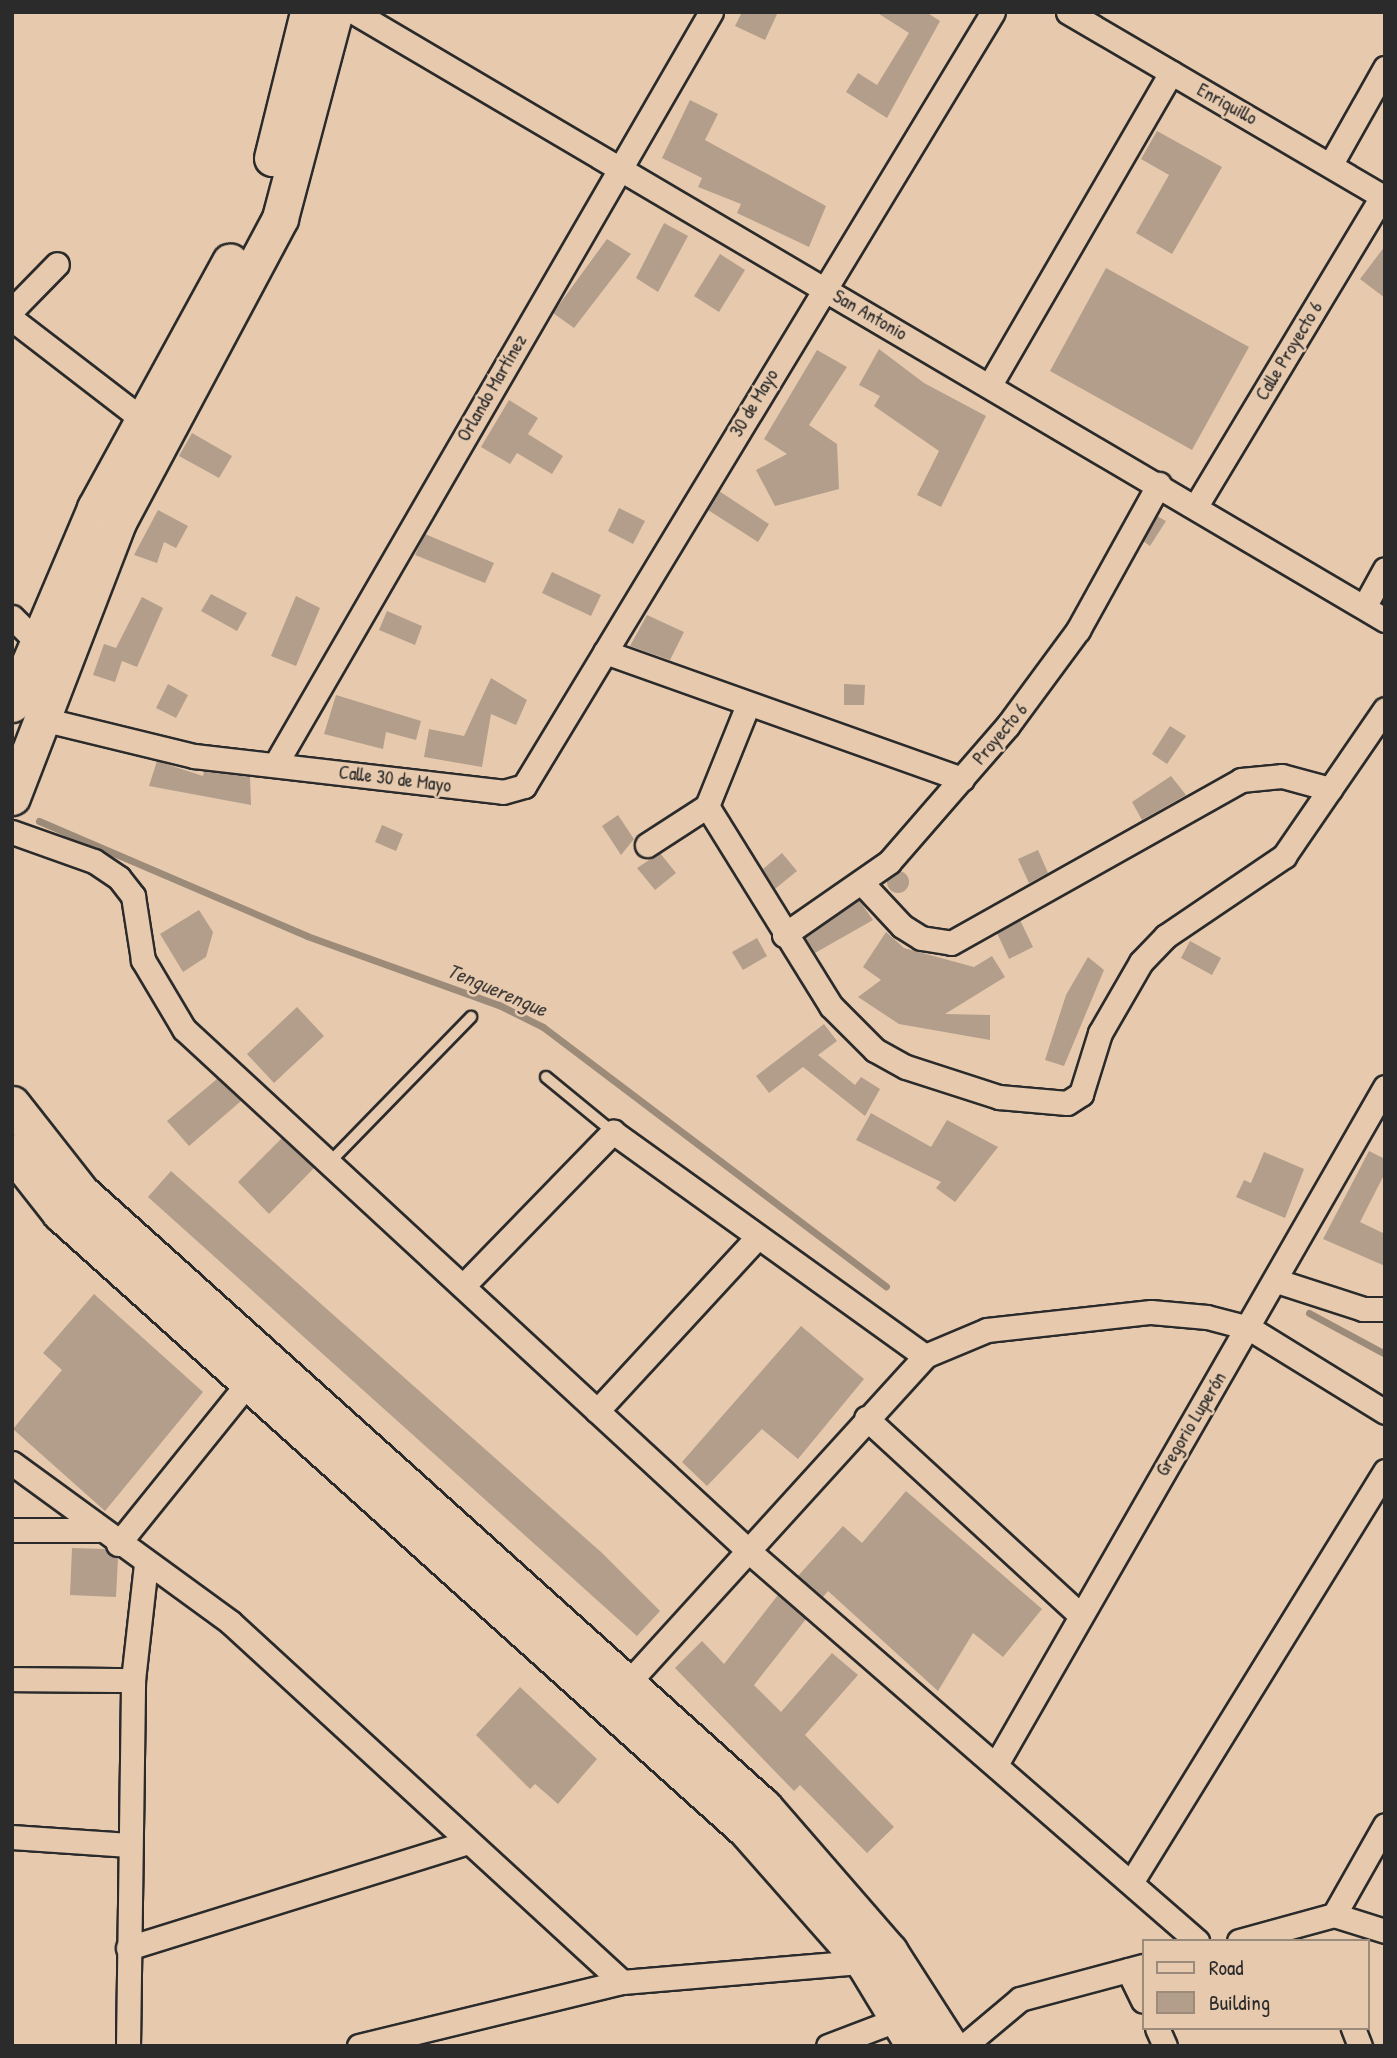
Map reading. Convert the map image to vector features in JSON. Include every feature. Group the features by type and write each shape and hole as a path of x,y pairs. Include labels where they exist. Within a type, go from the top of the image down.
{"main road":[{"path":"12,797 36,642 143,420 259,207 308,12"},
{"path":"27,711 118,522 280,218 335,12"},
{"path":"12,1104 81,1192 257,1372 747,1831 877,1958"},
{"path":"12,1152 60,1213 257,1372 627,1684 764,1807 877,1958 914,2024 950,2046"}],"street":[{"name":"San Antonio","path":"354,12 823,288 991,383 1385,620"},
{"name":"Orlando Martínez","path":"275,765 711,12"},
{"name":"30 de Mayo","path":"514,793 605,652 823,288 993,12"},
{"name":"Enriquillo","path":"1068,12 1332,162 1384,197"},
{"path":"1332,162 1385,68"},
{"path":"991,383 1171,72"},
{"name":"Calle Proyecto 6","path":"1196,506 1384,197"},
{"path":"12,310 57,264"},
{"path":"12,319 143,420"},
{"name":"Proyecto 6","path":"784,935 889,862 962,779 1064,651 1159,484"},
{"path":"1364,607 1385,569"},
{"path":"12,617 36,642"},
{"path":"605,652 747,707 962,779"},
{"path":"647,845 707,806 747,707"},
{"path":"707,806 784,935 831,1006 875,1050 906,1067 999,1097 1067,1103 1081,1094 1100,1033 1141,962 1166,936 1271,868 1385,709"},
{"name":"Calle 30 de Mayo","path":"27,711 143,748 514,793"},
{"path":"861,882 902,926 921,938 951,943 1241,780 1282,776 1330,789"},
{"path":"12,832 94,861 119,878 133,896 143,960 159,996 184,1029 751,1553 998,1761 1195,1939"},
{"name":"Gregorio Luperón","path":"998,1761 1078,1613 1277,1281 1385,1087"},
{"path":"464,1285 613,1132 755,1240 925,1356"},
{"path":"597,1411 755,1240"},
{"path":"1277,1281 1363,1309 1385,1309"},
{"path":"627,1684 751,1553 866,1418 925,1356 988,1330 1078,1317 1151,1312 1249,1328 1385,1412"},
{"path":"118,1544 257,1372"},
{"path":"866,1418 1078,1613"},
{"path":"12,1463 97,1530 230,1622 465,1843 622,1982"},
{"path":"1132,1881 1385,1471"},
{"path":"12,1530 97,1530"},
{"path":"128,2046 133,1680 146,1565"},
{"path":"12,1679 133,1680"},
{"path":"1334,1915 1385,1825"},
{"path":"12,1837 129,1844"},
{"path":"128,1948 465,1843"},
{"path":"1246,1939 1334,1915 1372,1932"},
{"path":"359,2046 496,2008 622,1982 877,1958"},
{"path":"964,2046 1020,1999 1136,1968 1142,1996"},
{"path":"828,2046 914,2024"},
{"path":"1158,2030 1165,2046"}],"lane":[{"path":"329,1163 471,1017"},
{"path":"546,1077 613,1132"}],"building":[{"path":"742,12 778,12 765,40 735,26"},
{"path":"876,12 926,12 940,21 887,118 846,92 858,73 877,85 909,33"},
{"path":"690,100 718,114 705,140 826,206 809,247 737,213 741,204 698,187 702,178 662,158"},
{"path":"1157,131 1222,167 1172,254 1136,233 1169,175 1141,159"},
{"path":"664,223 688,236 658,292 636,278"},
{"path":"607,239 631,254 574,328 553,313"},
{"path":"1385,246 1385,298 1360,279"},
{"path":"720,254 745,270 719,312 694,296"},
{"path":"1106,268 1249,347 1192,450 1050,371"},
{"path":"879,349 924,383 986,416 941,507 917,495 939,451 874,406 880,396 859,385"},
{"path":"817,350 847,367 809,425 837,444 839,489 775,506 756,470 787,454 764,439"},
{"path":"509,400 538,418 528,434 563,456 552,474 517,453 510,464 481,447"},
{"path":"192,433 232,456 219,478 179,456"},
{"path":"719,491 769,524 758,542 708,510"},
{"path":"619,508 645,521 633,544 608,531"},
{"path":"158,510 188,526 176,548 164,542 157,563 134,555"},
{"path":"1157,516 1166,521 1150,546 1143,541"},
{"path":"425,534 494,563 485,583 415,555"},
{"path":"552,572 601,595 591,616 542,593"},
{"path":"211,594 247,613 237,631 201,611"},
{"path":"296,596 320,608 296,666 271,656"},
{"path":"142,597 163,608 137,667 122,661 115,682 93,675 104,644 116,648"},
{"path":"387,611 422,626 415,645 379,630"},
{"path":"647,615 684,632 670,660 630,646"},
{"path":"491,678 527,700 516,725 491,714 482,767 424,757 429,729 464,736"},
{"path":"168,684 188,695 176,718 156,708"},
{"path":"844,684 865,685 864,705 844,705"},
{"path":"336,695 421,721 416,740 386,732 383,749 324,734"},
{"path":"1170,726 1186,736 1167,764 1152,754"},
{"path":"157,761 203,776 204,771 250,777 251,805 149,786"},
{"path":"1171,776 1186,795 1142,820 1132,802"},
{"path":"618,815 634,839 621,855 602,826"},
{"path":"382,825 403,834 396,851 375,842"},
{"path":"1038,850 1048,873 1029,883 1018,859"},
{"path":"660,853 676,873 655,890 637,868"},
{"path":"782,853 797,871 775,889 763,869"},
{"path":"894,871 902,871 909,878 909,886 902,893 894,893 887,886 887,878"},
{"path":"859,900 873,920 815,953 805,937"},
{"path":"199,910 213,932 206,957 183,972 160,934"},
{"path":"1020,920 1033,947 1009,959 997,933"},
{"path":"886,932 904,948 974,967 992,956 1005,977 945,1014 990,1015 990,1040 899,1024 858,997 881,980 863,967"},
{"path":"757,938 767,956 743,970 732,952"},
{"path":"1190,941 1221,958 1212,975 1181,958"},
{"path":"1088,957 1104,970 1064,1066 1045,1060 1066,995"},
{"path":"297,1007 324,1036 274,1083 247,1054"},
{"path":"824,1024 837,1041 818,1055 855,1085 861,1077 880,1089 865,1116 803,1067 769,1093 756,1076"},
{"path":"217,1079 241,1101 189,1146 167,1121"},
{"path":"871,1113 931,1147 947,1120 998,1147 955,1202 936,1188 941,1182 856,1140"},
{"path":"282,1138 314,1168 269,1214 238,1182"},
{"path":"1369,1151 1385,1159 1385,1173 1360,1222 1385,1234 1385,1266 1323,1239"},
{"path":"1264,1152 1304,1169 1285,1218 1236,1197 1244,1180 1251,1183"},
{"path":"171,1171 601,1552 660,1611 637,1636 148,1197"},
{"path":"94,1294 203,1392 105,1511 13,1429 62,1370 43,1353"},
{"path":"801,1326 864,1379 798,1459 762,1429 707,1486 682,1462"},
{"path":"906,1491 1042,1609 1003,1657 973,1633 938,1691 828,1591 823,1597 798,1576 843,1526 862,1543"},
{"path":"72,1548 105,1549 118,1558 116,1597 70,1595"},
{"path":"778,1595 806,1619 754,1685 781,1712 832,1653 858,1675 805,1735 894,1827 867,1853 800,1785 794,1791 675,1668 702,1641 724,1664"},
{"path":"520,1687 597,1759 558,1804 535,1784 530,1789 476,1735"}],"waterway":[{"name":"Tenguerengue","path":"39,821 307,936 499,1005 543,1027 886,1286"},
{"name":"Tenguerengue","path":"1309,1313 1385,1354"}]}
